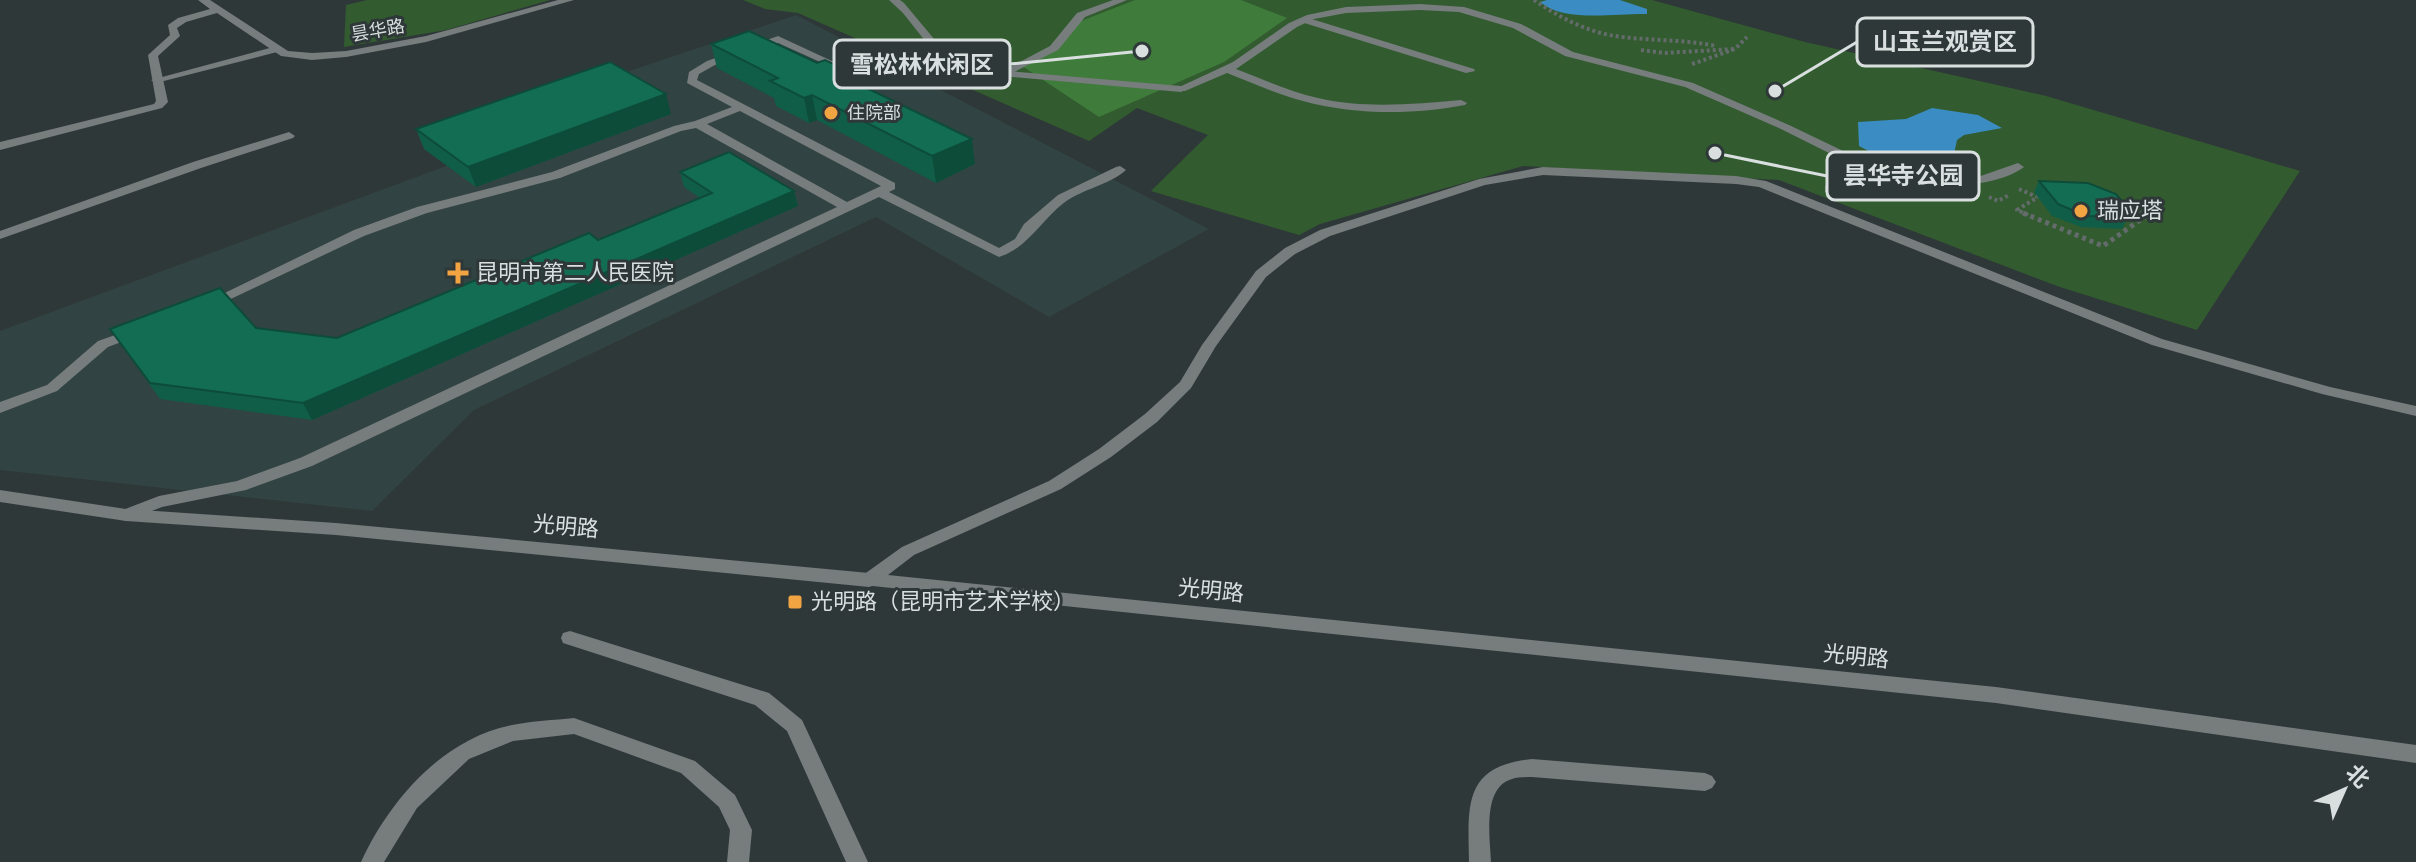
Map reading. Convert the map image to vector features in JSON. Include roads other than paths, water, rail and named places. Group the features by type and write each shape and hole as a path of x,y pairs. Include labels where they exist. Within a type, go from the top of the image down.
{"street":[{"name":"昙华路","path":"203,0 277,49 297,57 365,50 421,39 569,0"},
{"path":"894,0 904,6 936,50 958,63 984,72 1181,89 1227,69 1305,20 1346,10 1460,9 1517,26 1569,54 1670,79 1725,100 1885,176 1902,180 1976,182 2018,167"},
{"path":"1002,74 1054,48 1081,15 1122,0"},
{"path":"0,146 158,106 162,102 153,55 175,36 172,27 182,20 218,10"},
{"path":"1305,20 1470,71"},
{"path":"126,515 159,502 240,486 306,462 891,186 691,81 694,72 711,63 778,39 849,72"},
{"path":"156,80 277,49"},
{"path":"1227,69 1323,103 1392,107 1461,103"},
{"path":"202,307 359,233 410,214 556,175 741,107"},
{"path":"698,124 847,207"},
{"path":"0,235 289,136"},
{"path":"1829,189 1846,177 1869,168"},
{"path":"879,192 999,253 1020,242 1029,227 1062,198 1120,170"},
{"path":"869,580 908,551 1055,485 1151,418 1186,385 1209,345 1261,274 1290,251 1325,233 1455,191 1543,171 1736,180 1762,184 2157,342 2327,391 2416,411"},
{"path":"0,408 52,388 103,344 145,328"},
{"name":"光明路","path":"0,496 126,515 336,529 869,580 1996,695 2416,754"},
{"path":"570,638 762,699 795,726 857,862"},
{"path":"372,862 409,802 462,753 511,733 574,726 688,767 727,801 741,830 738,862"},
{"path":"1480,862 1479,811 1488,789 1504,772 1532,768 1705,782"}],"water":[{"path":"1620,0 1647,9 1647,14 1576,15 1550,9 1540,2"},
{"path":"1932,108 1978,115 2002,128 1964,135 1957,140 1954,154 1911,159 1902,163 1884,159 1859,146 1858,122 1906,119"}],"place":[{"name":"雪松林休闲区","path":"1142,51"},
{"name":"山玉兰观赏区","path":"1775,91"},
{"name":"住院部","path":"831,113"},
{"name":"昙华寺公园","path":"1715,153"},
{"name":"瑞应塔","path":"2081,211"},
{"name":"昆明市第二人民医院","path":"458,273"},
{"name":"光明路（昆明市艺术学校）","path":"795,602"}]}
